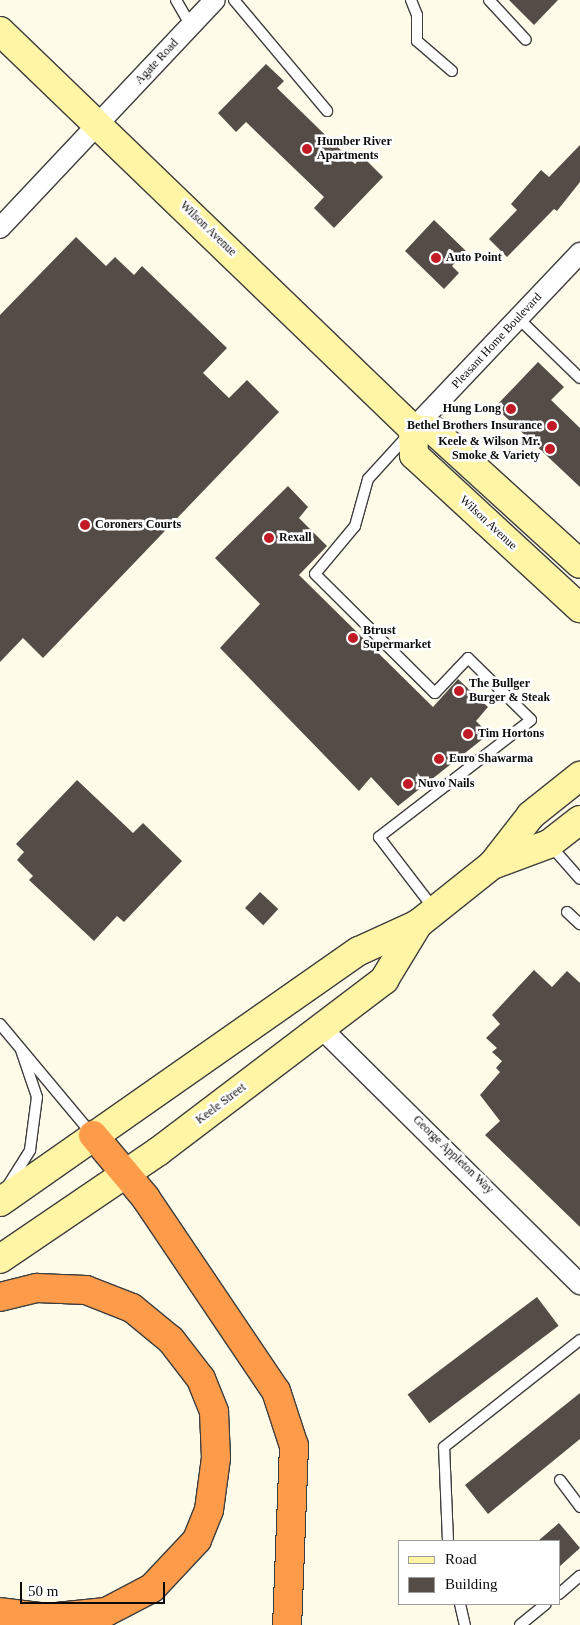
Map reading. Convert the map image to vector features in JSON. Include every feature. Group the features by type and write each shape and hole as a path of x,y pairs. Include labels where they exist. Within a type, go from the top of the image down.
{"highway":[{"path":"93,1135 230,1318 276,1391 294,1446 287,1625"},
{"path":"0,1297 37,1288 86,1290 132,1308 171,1340 201,1379 214,1412 216,1458 209,1510 196,1540 152,1588 106,1612 47,1618 0,1612"}],"main road":[{"name":"Wilson Avenue","path":"0,31 100,124 413,429 414,454 580,608"},
{"path":"413,429 434,431 580,564"},
{"name":"Keele Street","path":"0,1201 359,951 427,917 492,865 531,815 580,776"},
{"name":"Keele Street","path":"492,865 549,844 580,820"},
{"name":"Keele Street","path":"0,1260 124,1174 322,1029 384,980 427,917"}],"street":[{"name":"Agate Road","path":"0,228 215,0"},
{"name":"Pleasant Home Boulevard","path":"413,429 580,253"},
{"name":"George Appleton Way","path":"322,1029 580,1284"}],"lane":[{"path":"176,0 190,26"},
{"path":"234,0 327,111"},
{"path":"411,0 417,15 417,41 452,71"},
{"path":"489,0 526,40"},
{"path":"518,318 580,378"},
{"path":"413,429 368,479 355,526 315,574 435,693 468,658 531,720 379,837 427,917"},
{"path":"549,844 580,880"},
{"path":"567,912 580,924"},
{"path":"0,1024 93,1135"},
{"path":"0,1201 33,1139 37,1097 21,1050"},
{"path":"448,1540 444,1446 580,1340"},
{"path":"560,1480 580,1507"},
{"path":"560,1593 580,1576"},
{"path":"460,1605 465,1625"},
{"path":"520,1625 545,1605"}],"building":[{"path":"509,0 558,0 534,25"},
{"name":"Humber River Apartments","path":"266,64 284,81 277,88 355,164 362,156 383,177 334,228 314,208 324,197 246,122 236,132 218,113"},
{"path":"580,145 580,182 557,211 554,209 507,257 489,239 517,210 511,204 541,170 549,177"},
{"name":"Auto Point","path":"434,220 466,251 452,266 459,273 444,289 405,251"},
{"name":"Coroners Courts","path":"76,237 106,266 115,257 134,275 142,266 227,348 203,373 229,398 247,380 279,412 43,658 23,638 0,662 0,315"},
{"path":"538,362 564,387 551,400 580,428 580,487 495,407"},
{"path":"288,486 308,507 299,518 327,546 299,575 433,707 458,679 488,707 476,721 489,734 398,806 371,777 359,791 220,648 260,604 215,558"},
{"path":"77,780 133,833 143,823 182,861 124,922 117,916 94,941 29,880 33,876 17,860 24,852 16,844"},
{"path":"260,892 278,909 263,925 245,908"},
{"path":"534,970 552,987 567,971 580,983 580,1227 485,1135 500,1121 480,1095 500,1072 496,1068 502,1061 492,1052 497,1048 486,1038 500,1024 492,1015"},
{"path":"537,1297 559,1326 429,1423 408,1394"},
{"path":"580,1393 580,1439 488,1514 465,1485"},
{"path":"559,1523 580,1548 560,1566 560,1540 539,1540"}],"place":[{"name":"Humber River Apartments","path":"307,149"},
{"name":"Auto Point","path":"436,258"},
{"name":"Hung Long","path":"511,409"},
{"name":"Bethel Brothers Insurance","path":"552,426"},
{"name":"Keele & Wilson Mr. Smoke & Variety","path":"550,449"},
{"name":"Coroners Courts","path":"85,525"},
{"name":"Rexall","path":"269,538"},
{"name":"Btrust Supermarket","path":"353,638"},
{"name":"The Bullger Burger & Steak","path":"459,691"},
{"name":"Tim Hortons","path":"468,734"},
{"name":"Euro Shawarma","path":"439,759"},
{"name":"Nuvo Nails","path":"408,784"}]}
